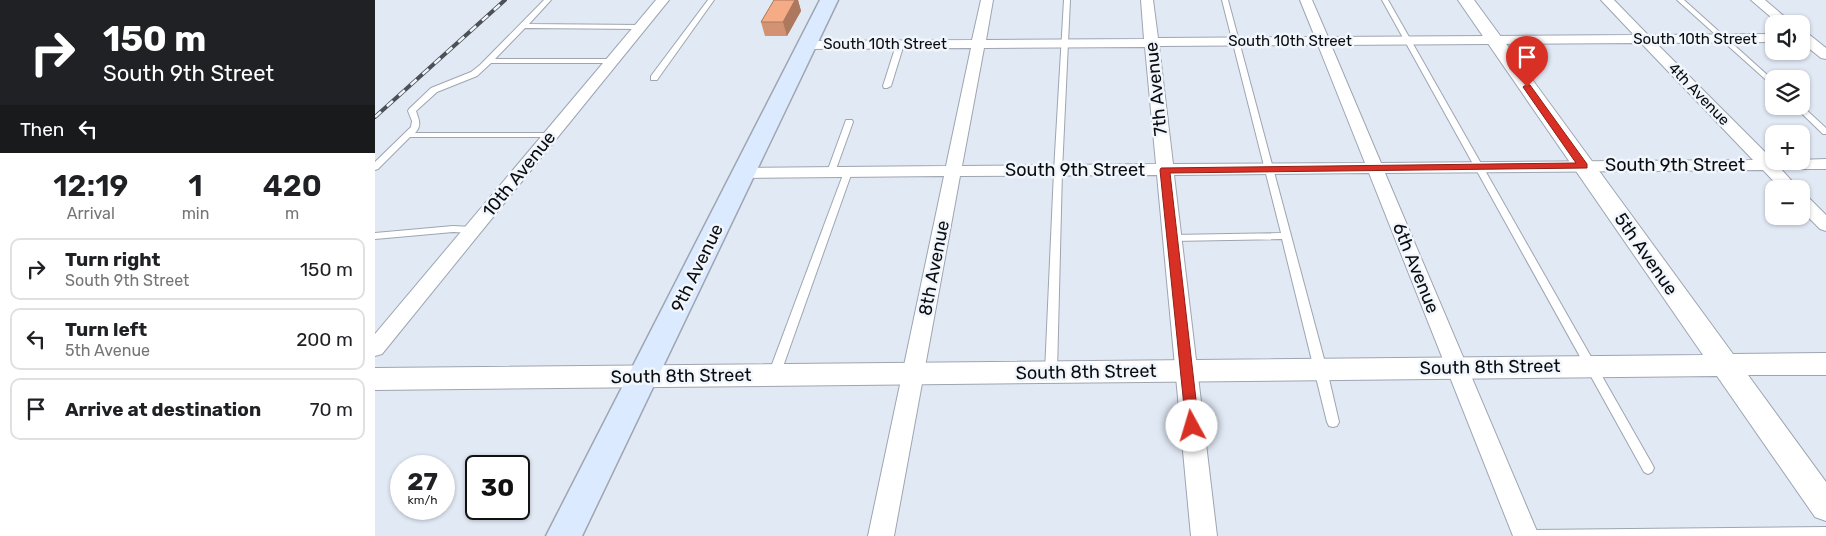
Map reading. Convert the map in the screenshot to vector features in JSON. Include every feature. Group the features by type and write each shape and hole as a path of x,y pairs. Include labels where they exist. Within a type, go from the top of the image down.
{"main road":[{"name":"9th Avenue","path":"564,536 829,0"}],"street":[{"name":"10th Avenue","path":"375,348 663,0"},
{"name":"8th Avenue","path":"881,536 987,0"},
{"name":"7th Avenue","path":"1147,0 1204,536"},
{"name":"6th Avenue","path":"1306,0 1525,536"},
{"name":"5th Avenue","path":"1466,0 1725,364 1818,483 1826,507"},
{"name":"4th Avenue","path":"1607,0 1765,163"},
{"path":"1757,0 1776,15"},
{"path":"1810,37 1826,38"},
{"name":"South 10th Street","path":"807,45 1765,38"},
{"path":"1810,42 1826,54"},
{"name":"South 9th Street","path":"1810,164 1826,164"},
{"name":"South 9th Street","path":"743,173 1765,165"},
{"name":"4th Avenue","path":"1772,170 1782,180"},
{"path":"1810,209 1826,225"},
{"name":"South 8th Street","path":"375,380 1826,364"}],"lane":[{"path":"375,167 415,128 416,121 412,110 434,90 474,74 548,0"},
{"path":"654,78 711,0"},
{"path":"1051,372 1058,171 1067,0"},
{"path":"1225,0 1333,422"},
{"path":"1385,0 1648,468"},
{"path":"1680,0 1765,77"},
{"path":"523,26 641,26"},
{"path":"887,86 900,44"},
{"path":"488,61 612,61"},
{"path":"1808,115 1826,132"},
{"path":"774,375 839,172 849,122"},
{"path":"407,136 551,135"},
{"path":"375,236 453,229 473,230"},
{"path":"1173,238 1286,236"},
{"path":"1532,536 1826,533"}],"building":[{"path":"774,0 795,0 783,22 761,22"}],"railway":[{"path":"375,117 505,0"}],"route":[{"path":"1192,426 1165,170 1583,166 1527,87"}]}
